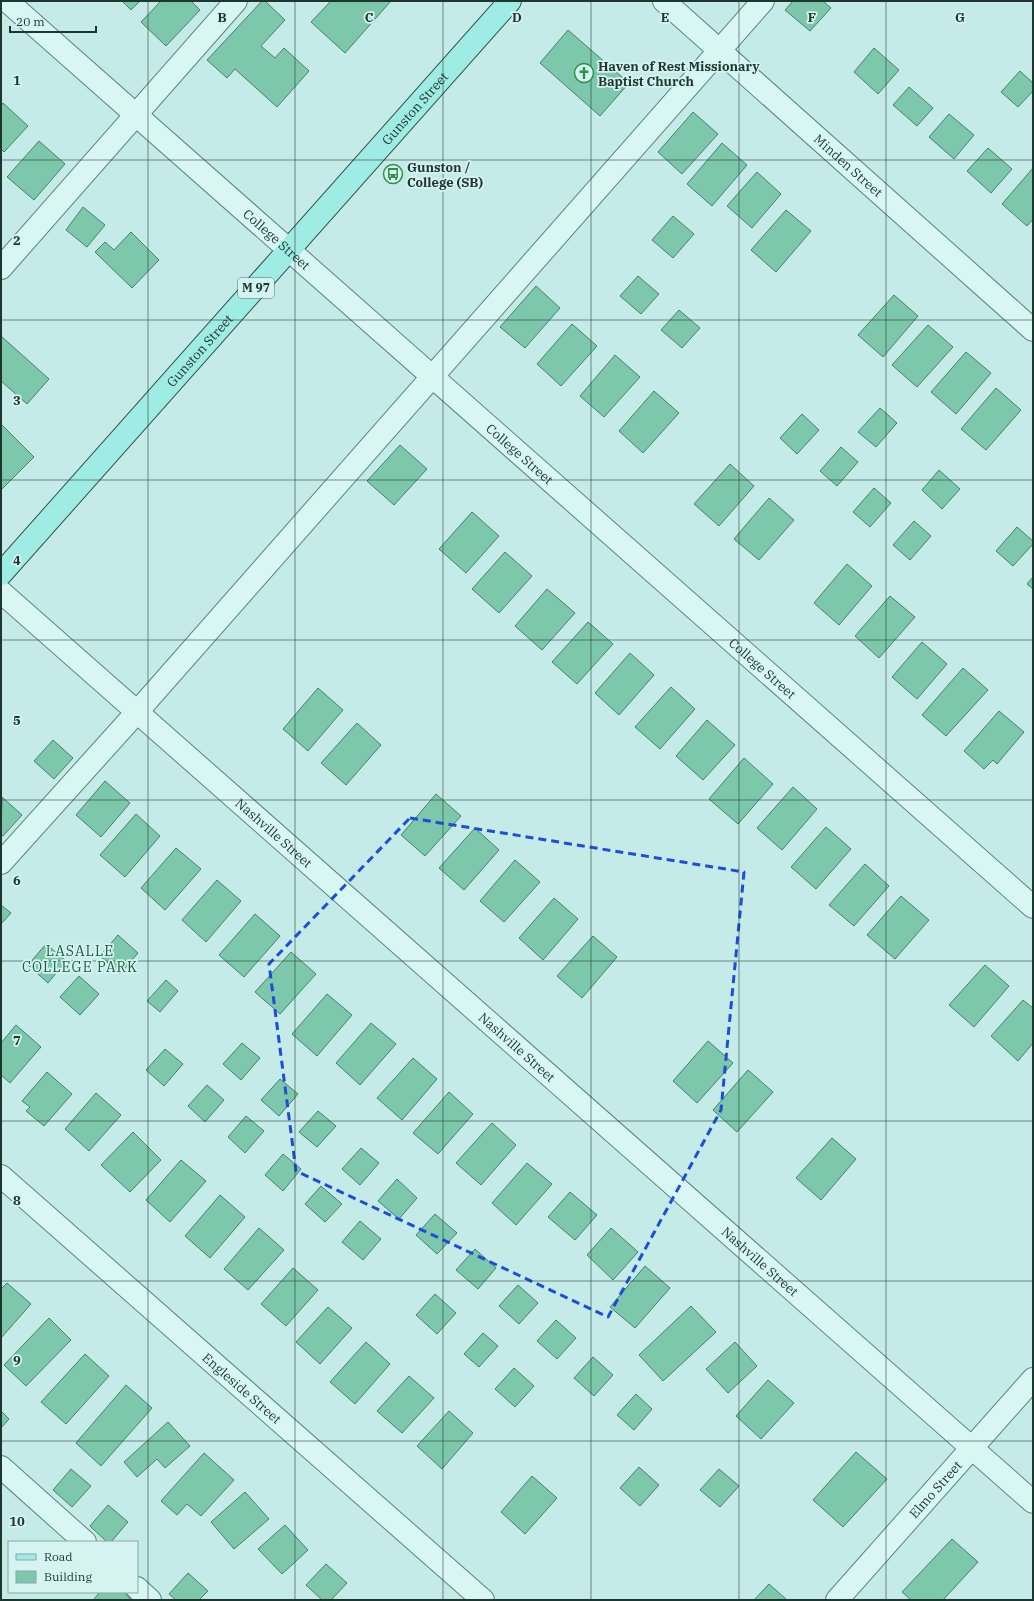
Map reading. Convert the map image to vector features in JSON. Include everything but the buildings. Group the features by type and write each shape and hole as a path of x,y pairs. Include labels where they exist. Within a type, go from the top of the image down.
{"main road":[{"name":"Gunston Street","path":"1,574 510,1"}],"street":[{"name":"College Street","path":"7,1 1033,907"},
{"path":"1,268 236,1"},
{"name":"Minden Street","path":"664,1 1033,330"},
{"path":"1,863 137,712 763,1"},
{"name":"Nashville Street","path":"1,592 1033,1502"},
{"name":"Engleside Street","path":"1,1176 483,1600"},
{"name":"Elmo Street","path":"838,1600 1033,1379"},
{"path":"1,1467 84,1541"},
{"path":"138,1589 150,1600"}],"highlighted area":[{"path":"410,818 744,872 721,1110 608,1317 296,1171 269,964"}],"place":[{"name":"Haven of Rest Missionary Baptist Church","path":"584,73"},
{"name":"Gunston / College (SB)","path":"393,174"}],"district":[{"name":"LASALLE COLLEGE PARK","path":"80,960"}]}
